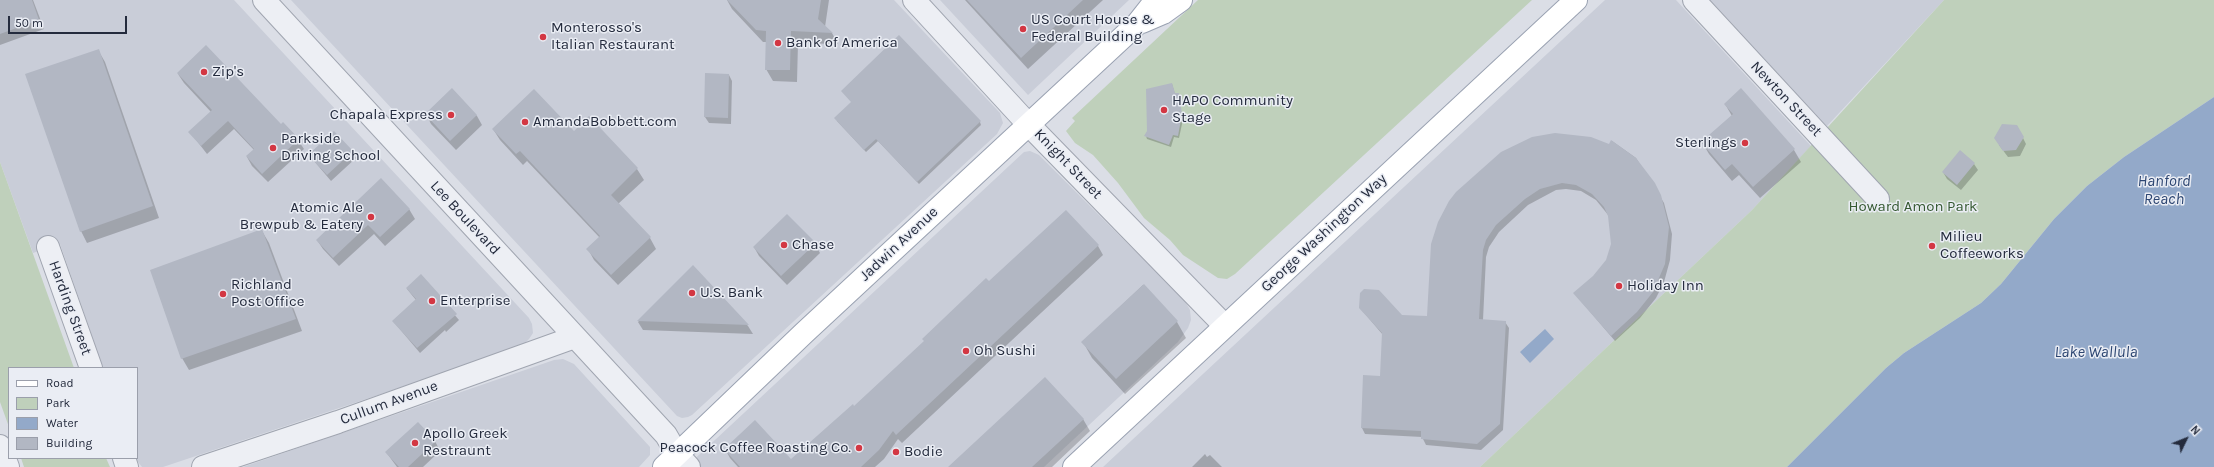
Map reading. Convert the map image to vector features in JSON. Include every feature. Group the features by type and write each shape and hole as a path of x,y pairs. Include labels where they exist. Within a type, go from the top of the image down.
{"main road":[{"name":"Jadwin Avenue","path":"679,459 1028,124 1137,24 1156,0"},
{"name":"Jadwin Avenue","path":"1137,24 1163,13 1181,0"},
{"name":"George Washington Way","path":"1074,467 1576,0"}],"street":[{"name":"Lee Boulevard","path":"264,0 574,337 666,434 679,459 705,467"},
{"name":"Knight Street","path":"914,0 1028,124 1225,326"},
{"name":"Newton Street","path":"1694,0 1878,199"},
{"name":"Harding Street","path":"48,248 92,367"},
{"name":"Cullum Avenue","path":"203,467 338,422 574,337"},
{"path":"0,446 8,467"}],"shaded area":[{"path":"0,0 234,0 529,318 532,324 533,333 524,344 423,380 163,467 142,467 136,459 138,459 138,367 103,367 60,244 33,253 0,162"},
{"path":"291,0 894,0 1000,113 1003,123 997,134 692,415 682,418 677,416"},
{"path":"940,0 1129,0 1028,95"},
{"path":"1605,0 1676,0 1811,146 1752,210 1480,467 1103,467"},
{"path":"1709,0 1944,0 1827,126"},
{"path":"1030,151 1039,155 1185,301 1190,310 1191,320 1188,328 1178,342 1044,467 686,467 1024,152"},
{"path":"563,359 574,364 650,447 650,455 639,467 243,467 554,360"}],"green space":[{"path":"1198,0 1532,0 1235,274 1227,279 1218,278 1183,255 1170,240 1144,218 1118,183 1093,155 1075,143 1066,131 1075,121 1072,118"},
{"name":"Howard Amon Park","path":"1944,0 2214,0 2214,97 2124,157 2087,186 2054,219 2001,284 1981,303 1904,353 1886,368 1787,467 1480,467 1752,210"},
{"path":"0,162 74,367 8,367 8,424 0,402"},
{"path":"21,459 106,459 110,467 24,467"}],"water":[{"name":"Lake Wallula","path":"2214,97 2214,467 1787,467 1886,368 1904,353 1981,303 2001,284 2054,219 2087,186 2124,157"},
{"path":"1545,329 1554,339 1530,363 1520,352"}],"building":[{"path":"0,0 32,0 39,20 0,34"},
{"name":"Bank of America","path":"727,0 821,0 818,19 833,33 791,31 790,70 765,70 766,31 756,30"},
{"name":"US Court House & Federal Building","path":"967,0 1083,0 1021,58"},
{"path":"899,35 981,121 917,182 876,139 864,150 834,118 851,102 841,91"},
{"path":"206,45 281,124 283,122 299,139 262,174 246,156 254,149 228,121 201,146 188,132 212,110 177,73"},
{"path":"99,49 153,206 80,232 25,74"},
{"path":"705,73 729,74 728,118 704,117"},
{"name":"HAPO Community Stage","path":"1172,83 1175,93 1179,93 1182,114 1178,136 1173,135 1169,145 1144,136 1147,131 1146,89"},
{"name":"Chapala Express","path":"452,88 477,115 450,141 425,114"},
{"name":"Sterlings","path":"1741,88 1795,149 1753,187 1732,164 1725,170 1701,142 1733,114 1724,104"},
{"path":"534,89 574,131 589,116 638,168 611,195 651,237 611,275 586,249 600,236 520,151 516,154 492,129"},
{"path":"2002,124 2017,125 2024,137 2016,150 2003,151 1994,138"},
{"path":"334,131 353,151 327,175 308,155"},
{"name":"Holiday Inn","path":"1555,133 1591,137 1609,144 1611,140 1636,158 1655,183 1661,195 1669,227 1665,264 1653,292 1637,312 1611,336 1573,293 1593,276 1606,260 1611,244 1608,216 1604,207 1592,194 1576,185 1562,183 1540,189 1525,199 1496,225 1486,240 1483,250 1479,319 1506,321 1500,424 1477,444 1421,439 1421,431 1361,428 1363,375 1380,376 1382,333 1359,308 1360,293 1364,289 1379,290 1402,315 1427,316 1431,244 1438,222 1449,201 1456,192 1501,152 1532,137"},
{"path":"1960,150 1975,163 1957,185 1942,172"},
{"name":"Atomic Ale Brewpub & Eatery","path":"381,178 410,209 380,237 368,225 333,258 316,240"},
{"path":"1066,210 1099,245 896,435 893,431 879,450 861,467 740,467 724,449 755,420 791,459 853,404 854,406 924,341 922,339 986,278 989,281"},
{"name":"Chase","path":"787,214 816,243 781,276 753,247"},
{"name":"Richland Post Office","path":"262,229 296,319 181,359 150,270"},
{"name":"U.S. Bank","path":"693,265 749,325 637,321"},
{"path":"421,274 457,314 417,348 392,321 416,299 406,288"},
{"path":"1144,284 1178,321 1116,379 1081,342"},
{"path":"1045,377 1084,419 1032,467 948,467"},
{"name":"Apollo Greek Restraunt","path":"418,422 436,441 408,467 399,467 385,452"}],"place":[{"name":"US Court House & Federal Building","path":"1023,29"},
{"name":"Monterosso's Italian Restaurant","path":"543,37"},
{"name":"Bank of America","path":"778,43"},
{"name":"Zip's","path":"204,72"},
{"name":"HAPO Community Stage","path":"1164,110"},
{"name":"Chapala Express","path":"451,115"},
{"name":"AmandaBobbett.com","path":"525,122"},
{"name":"Sterlings","path":"1745,143"},
{"name":"Parkside Driving School","path":"273,148"},
{"name":"Atomic Ale Brewpub & Eatery","path":"371,217"},
{"name":"Chase","path":"784,245"},
{"name":"Milieu Coffeeworks","path":"1932,246"},
{"name":"Holiday Inn","path":"1619,286"},
{"name":"U.S. Bank","path":"692,293"},
{"name":"Richland Post Office","path":"223,294"},
{"name":"Enterprise","path":"432,301"},
{"name":"Oh Sushi","path":"966,351"},
{"name":"Apollo Greek Restraunt","path":"415,443"},
{"name":"Peacock Coffee Roasting Co.","path":"859,448"},
{"name":"Bodie","path":"896,452"}],"water label":[{"name":"Hanford Reach","path":"2164,190"}]}
